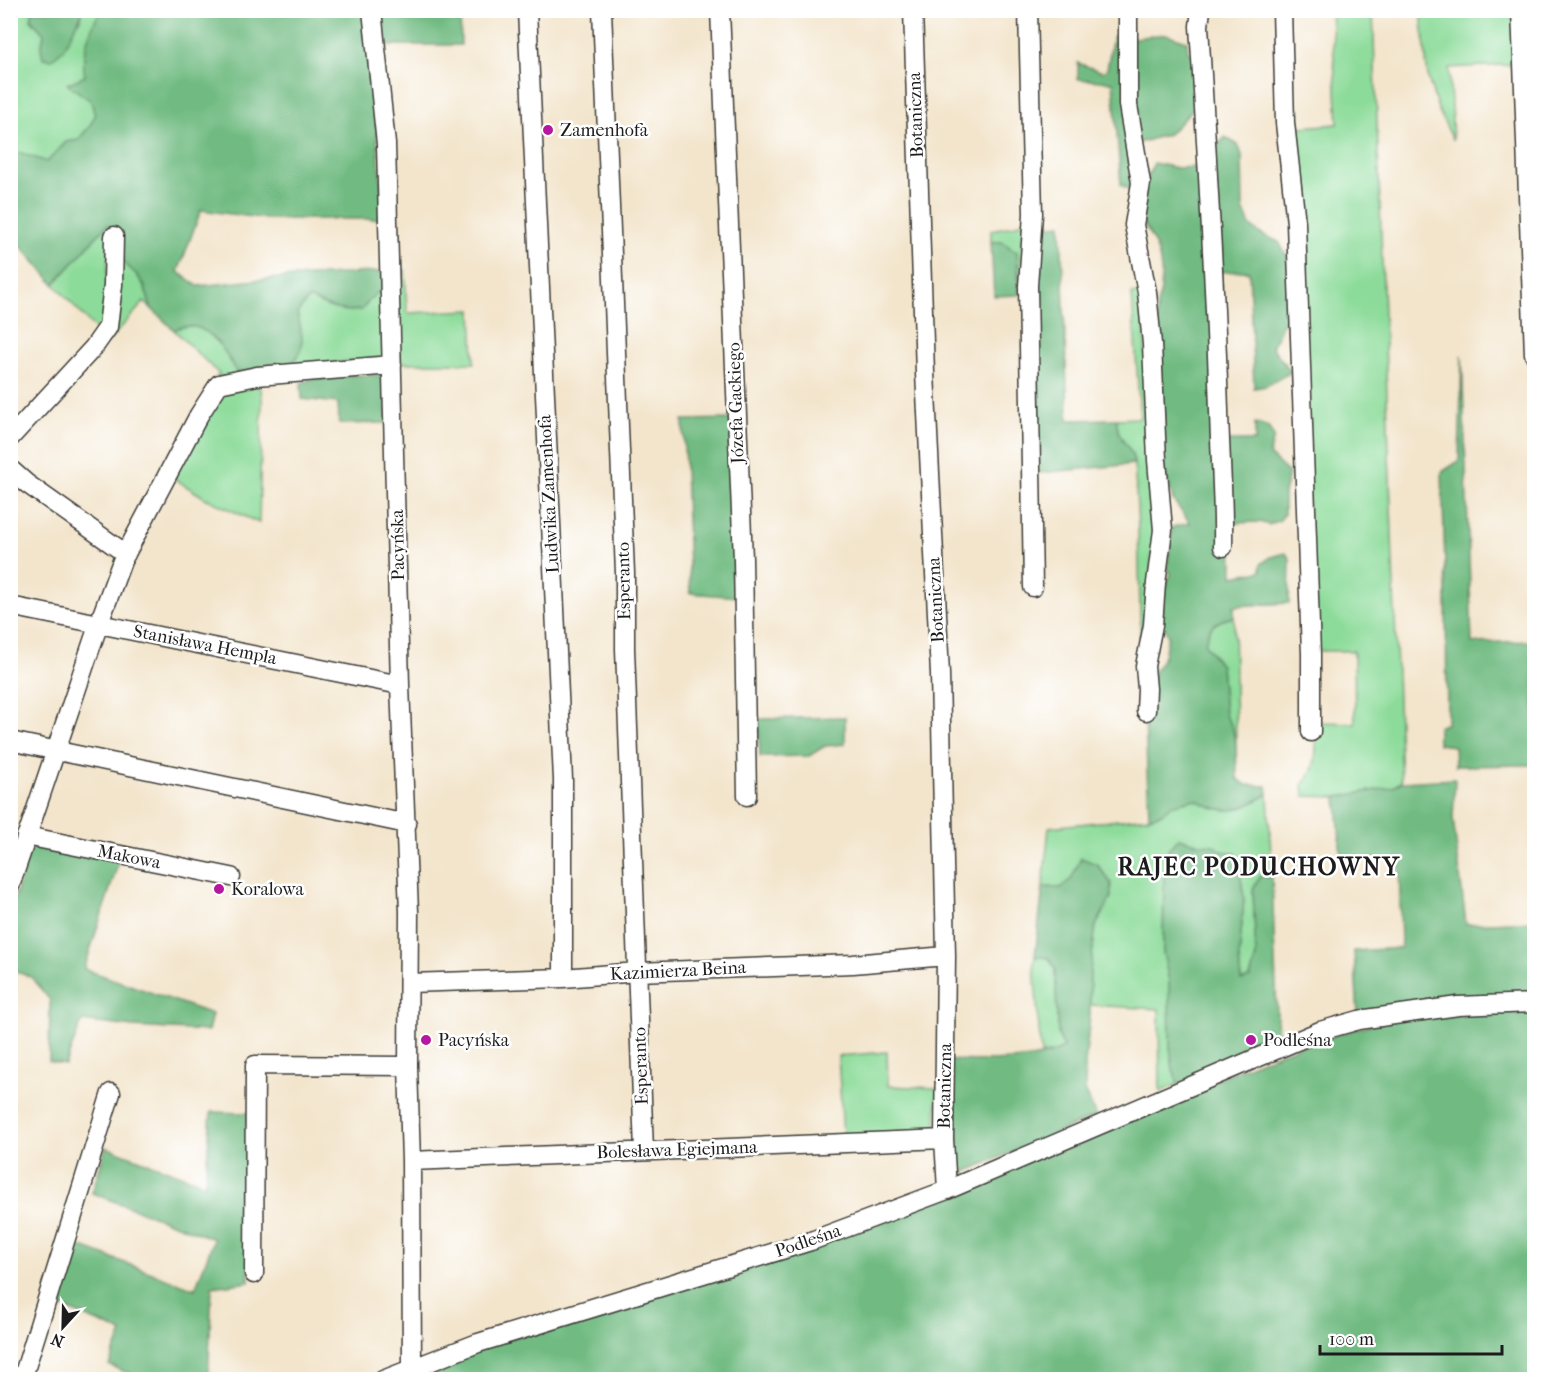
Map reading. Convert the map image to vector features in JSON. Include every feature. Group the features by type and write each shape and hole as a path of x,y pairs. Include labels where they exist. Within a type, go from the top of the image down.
{"street":[{"name":"Pacyńska","path":"372,10 386,144 400,685 410,912 408,1066 412,1369"},
{"name":"Ludwika Zamenhofa","path":"527,10 563,780 563,978"},
{"name":"Esperanto","path":"602,10 625,573 644,1151"},
{"name":"Józefa Gackiego","path":"720,10 743,559 747,796"},
{"name":"Botaniczna","path":"913,10 925,373 940,674 946,956 944,1138 947,1190"},
{"path":"1028,10 1033,214 1028,286 1033,587"},
{"path":"1128,10 1128,105 1141,183 1134,225 1147,292 1152,344 1156,460 1163,530 1153,625 1146,666 1146,711"},
{"path":"1201,10 1199,26 1213,245 1224,500 1223,547"},
{"path":"1282,10 1285,123 1296,223 1311,654 1311,732"},
{"path":"1521,10 1534,354"},
{"path":"10,438 94,347 108,327 113,285 114,236"},
{"path":"10,886 99,623 126,554 199,415 219,384 257,376 392,364"},
{"path":"10,469 26,483 126,554"},
{"name":"Stanisława Hempla","path":"10,606 400,685"},
{"path":"10,741 407,824"},
{"name":"Makowa","path":"26,836 231,877"},
{"name":"Kazimierza Beina","path":"409,983 853,964 946,956"},
{"name":"Podleśna","path":"383,1380 478,1343 811,1241 947,1190 1320,1031 1359,1020 1458,1006 1534,1003"},
{"path":"254,1274 255,1065 408,1066"},
{"path":"21,1380 111,1093"},
{"name":"Bolesława Egiejmana","path":"411,1161 944,1138"}],"green space":[{"path":"10,11 33,11 31,19 44,34 41,48 80,20 83,11 100,11 86,76 95,116 78,140 66,142 47,162 21,153 11,155"},
{"path":"33,11 83,11 63,50 52,59 43,58 41,48 44,34 31,19"},
{"path":"100,11 460,11 461,45 396,45 370,50 384,219 268,219 201,210 178,272 198,286 386,271 384,288 370,299 362,310 340,310 309,298 297,313 302,341 296,359 290,365 236,372 213,337 195,327 174,330 151,308 144,285 125,264 121,256 116,229 107,225 54,284 11,235 10,155 21,153 47,162 66,142 78,140 95,116 91,101 67,84 85,76 85,50"},
{"path":"1331,11 1373,11 1401,782 1393,787 1337,797 1304,796 1303,784 1314,764 1316,722 1355,723 1354,651 1315,651 1289,128 1338,124"},
{"path":"1421,11 1518,11 1521,64 1449,68 1453,140 1438,109 1428,78"},
{"path":"1166,34 1187,41 1188,51 1197,62 1196,106 1169,134 1131,145 1133,191 1121,185 1113,82 1078,79 1078,63 1103,72 1107,69 1113,36 1135,38"},
{"path":"1225,137 1238,145 1242,155 1243,209 1250,225 1259,233 1279,242 1291,264 1288,319 1282,325 1272,347 1291,372 1266,386 1254,388 1249,271 1220,272 1225,441 1255,441 1255,423 1268,427 1274,437 1269,455 1289,473 1284,494 1284,514 1280,520 1269,525 1260,522 1232,523 1233,576 1261,571 1261,564 1271,557 1286,553 1290,559 1289,603 1234,606 1234,617 1214,625 1205,644 1221,666 1225,715 1232,726 1236,744 1237,778 1246,785 1267,786 1268,794 1241,808 1232,810 1215,808 1195,799 1172,805 1162,813 1149,817 1145,719 1152,676 1164,656 1168,636 1162,623 1159,594 1167,584 1171,573 1167,569 1172,527 1190,523 1173,500 1163,465 1150,457 1147,445 1147,410 1158,355 1157,307 1161,291 1161,269 1158,252 1141,220 1146,180 1154,163 1177,168 1200,167"},
{"path":"1024,221 1019,295 1017,252 1002,242 991,242 991,230 1013,226"},
{"path":"1061,224 1068,420 1117,419 1121,438 1133,457 1134,464 1039,473 1035,240 1042,226"},
{"path":"107,225 110,226 104,324 97,331 54,284"},
{"path":"991,242 1002,242 1017,252 1019,295 994,296"},
{"path":"121,256 142,283 151,308 144,302 108,342"},
{"path":"398,270 405,270 407,313 472,310 474,363 403,363 400,360"},
{"path":"384,288 388,357 217,377 219,374 174,330 195,327 204,331 220,345 236,372 290,365 301,329 297,313 309,298 347,311 361,310"},
{"path":"1132,294 1143,295 1150,457 1157,514 1141,658 1134,464 1133,457 1121,439 1117,427 1117,419 1140,418"},
{"path":"1462,356 1472,643 1534,641 1534,765 1455,766 1454,746 1438,744 1438,727 1447,723 1442,472 1459,461"},
{"path":"385,375 387,423 339,424 338,403 302,399 301,383 311,379"},
{"path":"255,384 261,389 262,400 259,523 205,498 173,478 216,397 235,386"},
{"path":"733,419 739,597 690,593 683,420"},
{"path":"1234,617 1236,744 1232,726 1225,715 1221,666 1205,644 1214,625"},
{"path":"845,717 845,744 825,746 809,756 760,757 758,719"},
{"path":"1455,779 1453,818 1466,924 1534,921 1534,996 1358,1016 1354,951 1401,948 1399,859 1341,859 1337,797 1393,787 1401,782"},
{"path":"1268,794 1272,878 1260,876 1253,890 1256,957 1250,978 1241,981 1239,958 1244,898 1237,854 1222,851 1214,845 1179,838 1169,848 1164,879 1163,952 1169,981 1170,1046 1173,1070 1178,1084 1160,1092 1159,1009 1090,1005 1090,970 1096,925 1103,914 1111,883 1097,864 1060,888 1043,887 1049,827 1149,817 1162,813 1172,805 1195,799 1215,808 1232,810 1241,808"},
{"path":"1179,838 1214,845 1222,851 1237,854 1244,898 1239,958 1241,981 1250,978 1256,957 1253,890 1260,876 1272,878 1278,1042 1178,1084 1173,1070 1170,1046 1169,981 1163,952 1164,879 1169,848"},
{"path":"32,843 119,861 84,969 212,1014 208,1031 133,1027 82,1021 65,1065 49,1061 50,1000 31,977 11,970 11,909"},
{"path":"1081,858 1097,864 1111,883 1111,898 1096,925 1090,970 1090,1015 1085,1064 1085,1092 1096,1116 956,1176 950,1167 950,1060 1023,1059 1038,1057 1064,1048 1058,1034 1055,968 1049,958 1035,956 1043,887 1060,888 1071,879"},
{"path":"1035,956 1049,958 1055,968 1058,1034 1064,1048 1057,1052 1041,1054"},
{"path":"1534,1010 1534,1379 397,1380 478,1348 816,1246 1279,1053 1388,1019"},
{"path":"887,1052 888,1086 937,1088 936,1133 843,1136 838,1056"},
{"path":"211,1112 248,1113 249,1282 212,1287 208,1379 147,1379 134,1376 109,1365 122,1332 57,1305 77,1247 195,1289 214,1239 92,1193 106,1147 205,1184"}],"place":[{"name":"Zamenhofa","path":"548,130"},
{"name":"Koralowa","path":"219,889"},
{"name":"Pacyńska","path":"426,1040"},
{"name":"Podleśna","path":"1251,1040"}],"district":[{"name":"RAJEC PODUCHOWNY","path":"1259,867"}]}
